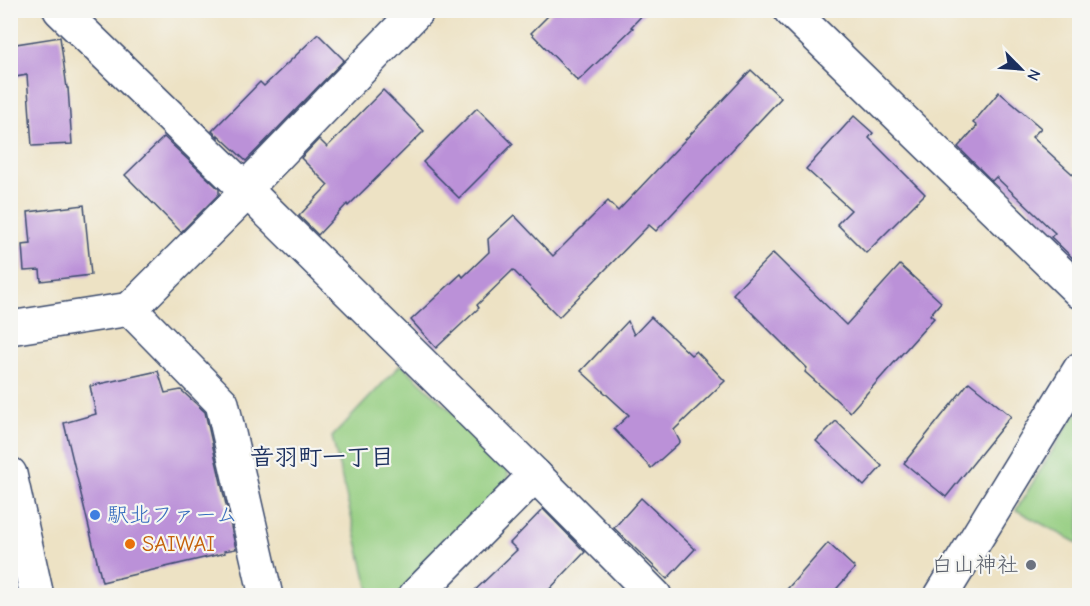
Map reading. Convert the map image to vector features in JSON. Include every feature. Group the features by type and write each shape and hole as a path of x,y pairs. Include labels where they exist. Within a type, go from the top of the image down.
{"street":[{"path":"60,10 656,596"},
{"path":"10,328 130,309 239,200 244,189 418,10"},
{"path":"790,10 1080,292"},
{"path":"130,309 222,403 266,596"},
{"path":"940,596 1080,369"},
{"path":"10,474 37,596"},
{"path":"415,596 535,475"}],"green space":[{"path":"401,364 508,464 508,480 400,595 370,595 332,437"},
{"path":"1075,414 1080,416 1079,544 1016,510"}],"building":[{"path":"554,10 647,10 631,27 633,28 578,81 531,33"},
{"path":"318,34 344,60 246,161 212,131 260,82 264,86"},
{"path":"60,37 68,88 72,144 32,146 27,75 10,78 10,45"},
{"path":"751,70 781,98 656,231 649,225 559,317 513,270 477,305 479,308 436,348 411,320 461,274 463,277 489,252 488,239 514,215 553,256 608,201 618,211"},
{"path":"383,90 424,131 348,206 347,204 318,235 299,216 328,185 301,158 319,139 327,147"},
{"path":"999,92 1041,128 1032,137 1080,181 1080,265 1051,237 1055,233 996,177 992,181 958,147 977,126 973,123"},
{"path":"477,108 513,144 459,198 423,162"},
{"path":"854,116 873,133 869,138 925,194 866,253 837,224 851,210 806,169"},
{"path":"164,137 219,189 219,194 181,232 125,175"},
{"path":"84,205 91,275 41,281 40,270 24,271 22,245 31,244 28,212"},
{"path":"773,253 846,325 900,265 941,302 930,315 934,318 850,412 805,372 807,368 733,294"},
{"path":"651,317 691,355 696,351 725,381 674,430 680,442 651,468 614,429 629,415 581,371 628,321 634,335"},
{"path":"158,371 165,393 181,390 205,412 236,549 102,582 64,423 96,414 90,386"},
{"path":"969,382 1011,416 946,497 904,463"},
{"path":"836,421 882,466 864,486 816,441"},
{"path":"641,498 695,549 667,579 614,528"},
{"path":"543,509 585,552 543,596 469,596 517,550 510,543"},
{"path":"828,543 855,568 830,596 781,596"}],"place":[{"name":"駅北ファーム","path":"95,515"},
{"name":"SAIWAI","path":"130,544"},
{"name":"白山神社","path":"1031,565"}],"district":[{"name":"音羽町一丁目","path":"322,457"}]}
